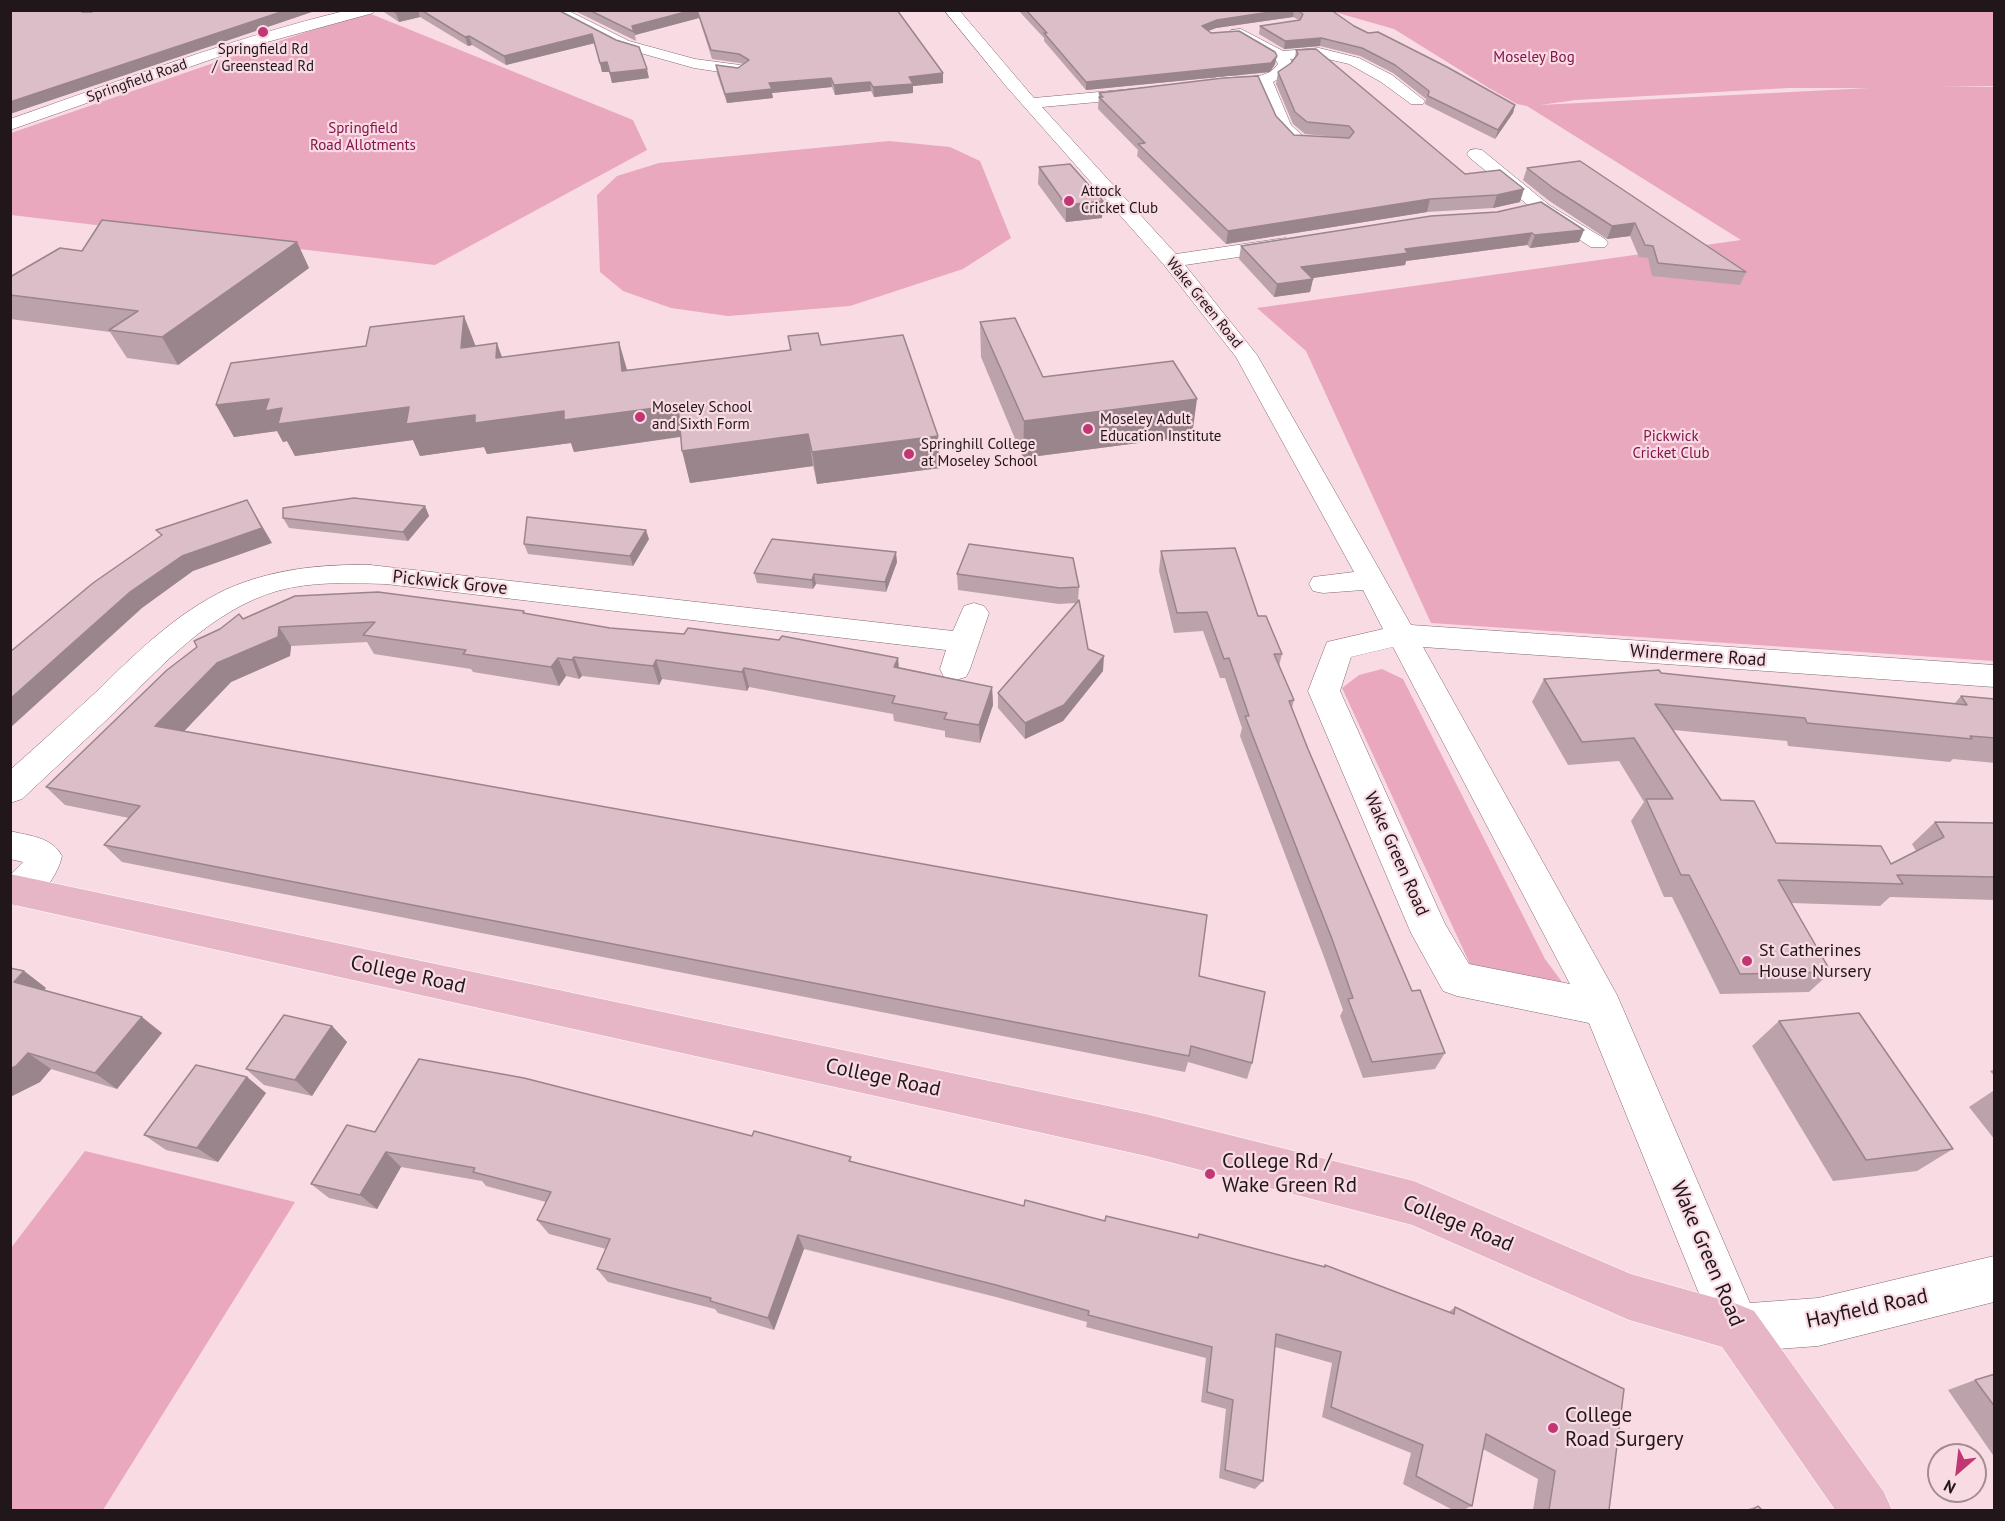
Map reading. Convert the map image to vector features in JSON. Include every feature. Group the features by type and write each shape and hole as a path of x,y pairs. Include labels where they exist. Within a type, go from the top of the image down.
{"main road":[{"name":"College Road","path":"14,890 1146,1135 1381,1194 1414,1203 1629,1297 1737,1329"},
{"name":"Wake Green Road","path":"1737,1329 1866,1510"}],"street":[{"path":"323,10 341,16"},
{"name":"Springfield Road","path":"10,125 223,52 368,10"},
{"path":"555,10 624,44 694,63 744,67 722,80"},
{"name":"Wake Green Road","path":"951,10 1030,103 1171,261 1246,355 1372,580 1603,1008 1737,1329"},
{"path":"1241,33 1243,30 1258,27"},
{"path":"1200,85 1264,80 1276,77 1283,71 1286,64 1281,56 1241,33 1220,34"},
{"path":"1281,56 1297,51 1321,51 1349,58 1372,69 1417,102"},
{"path":"1264,80 1284,127 1299,141 1330,144"},
{"path":"1030,103 1157,91"},
{"path":"1397,103 1435,101"},
{"path":"1476,154 1540,206 1599,243"},
{"path":"1512,212 1540,206"},
{"path":"1171,261 1300,242"},
{"name":"Pickwick Grove","path":"10,790 182,630 235,597 262,586 295,579 339,572 386,575 959,656 974,613"},
{"path":"1323,584 1372,580"},
{"name":"Wake Green Road","path":"1402,635 1338,649 1324,691 1430,933 1457,979 1603,1008"},
{"name":"Windermere Road","path":"1402,635 1995,676"},
{"path":"10,845 35,851 44,856 42,867 14,890"},
{"name":"Hayfield Road","path":"1737,1329 1818,1323 1995,1279"}],"green space":[{"path":"1331,11 1994,11 1994,86 1941,87 1994,87 1994,661 1431,623 1306,351 1257,308 1741,240 1527,106 1517,104 1489,88 1394,29","holes":["1788,88 1869,88 1540,105 1576,100"]},
{"name":"Springfield Road Allotments","path":"371,14 633,120 647,150 435,265 11,215 11,133 231,57 340,21"},
{"path":"889,141 950,147 980,161 1011,238 963,269 850,306 728,316 671,308 623,291 600,272 597,195 617,176 659,163"},
{"path":"1382,669 1403,679 1545,959 1562,982 1470,964 1342,688 1359,675"},
{"path":"85,1151 295,1202 103,1510 11,1510 11,1248"}],"building":[{"path":"10,10 92,12 95,10 287,10 10,102"},
{"path":"392,10 408,10 396,13"},
{"path":"421,10 558,10 616,40 639,47 647,69 610,73 607,62 600,63 592,34 504,56 469,36 465,37"},
{"path":"589,10 693,10 632,26 634,32"},
{"path":"697,10 897,10 943,73 909,77 913,84 873,87 870,82 834,85 831,78 769,83 772,89 725,94 716,65 738,68 749,60 739,54 711,50"},
{"path":"1026,10 1283,10 1217,20 1202,26 1211,33 1239,31 1275,52 1277,56 1271,63 1086,82"},
{"path":"1297,10 1331,10 1354,26 1368,33 1378,32 1515,105 1498,130 1428,96 1429,91 1395,65 1362,48 1321,38 1285,41 1260,26 1300,20 1303,14"},
{"path":"1316,49 1465,174 1500,170 1524,189 1497,195 1430,199 1228,231 1138,144 1145,143 1099,97 1103,97 1099,93 1258,76 1276,116 1294,135 1349,138 1354,132 1349,126 1307,122 1295,112 1278,72 1291,63 1298,54 1296,50"},
{"path":"1580,161 1746,272 1658,263 1653,246 1645,245 1635,223 1612,226 1553,188 1527,168"},
{"path":"1070,164 1103,201 1066,205 1039,167"},
{"path":"1541,202 1584,230 1535,235 1532,233 1405,249 1408,253 1301,267 1313,279 1277,284 1241,246 1431,216 1497,212"},
{"path":"102,220 297,242 162,337 109,330 138,311 10,295 10,277 60,248 82,251"},
{"path":"464,316 461,348 497,343 496,358 619,342 622,371 791,350 788,336 818,333 821,345 903,335 938,436 812,452 808,434 682,451 678,405 564,420 564,411 475,423 475,415 406,424 409,407 278,424 282,408 265,411 269,399 216,405 231,363 366,346 370,327"},
{"path":"1015,318 1043,377 1173,361 1197,399 1024,421 980,322"},
{"path":"354,498 425,506 403,532 283,518 283,508"},
{"path":"247,500 262,528 182,556 130,592 10,699 10,652 93,583 162,535 156,530"},
{"path":"527,517 646,530 630,556 524,544"},
{"path":"772,539 896,552 885,582 814,574 812,580 754,573"},
{"path":"969,544 1073,558 1079,587 1060,588 957,574"},
{"path":"1235,548 1258,616 1266,616 1282,654 1274,654 1294,700 1289,701 1308,749 1412,991 1420,990 1445,1053 1372,1062 1348,999 1353,998 1332,939 1245,716 1249,716 1229,658 1224,659 1207,612 1177,613 1161,551"},
{"path":"378,592 524,611 523,613 610,628 684,634 688,628 779,640 782,636 898,658 894,667 992,687 979,725 944,719 947,713 892,703 895,696 744,668 742,672 656,660 653,666 574,657 572,660 558,658 551,667 463,654 466,650 363,635 375,622 279,627 278,637 217,663 155,726 1207,915 1199,976 1265,992 1252,1063 1191,1046 1189,1056 104,845 140,806 46,787 167,670 197,647 194,641 220,629 239,614 243,619 295,596"},
{"path":"1079,600 1088,649 1104,656 1064,705 1025,723 998,693"},
{"path":"1659,670 1661,673 1967,705 1961,696 1995,699 1995,738 1970,736 1972,739 1807,723 1805,718 1655,704 1721,800 1754,801 1776,843 1881,846 1891,864 1944,837 1935,822 1995,823 1995,877 1897,875 1903,884 1778,880 1831,972 1740,974 1689,875 1681,875 1646,799 1673,799 1634,738 1582,742 1544,679"},
{"path":"10,968 24,971 14,982 142,1017 95,1073 28,1053 10,1069"},
{"path":"1859,1013 1953,1149 1866,1160 1779,1021"},
{"path":"284,1015 332,1026 295,1080 246,1069"},
{"path":"419,1059 524,1078 752,1136 754,1131 851,1157 849,1161 1024,1206 1025,1200 1105,1221 1106,1216 1198,1238 1199,1234 1325,1267 1325,1265 1454,1314 1455,1307 1624,1389 1609,1510 1549,1510 1555,1471 1486,1434 1472,1506 1416,1476 1423,1445 1331,1407 1341,1352 1276,1334 1263,1481 1225,1470 1233,1400 1207,1392 1212,1347 1088,1315 1089,1311 996,1285 798,1235 768,1318 710,1301 711,1298 597,1269 610,1239 537,1220 551,1192 473,1172 475,1168 386,1152 360,1195 311,1184 347,1125 375,1132"},
{"path":"196,1065 247,1077 197,1148 144,1135"},
{"path":"1995,1374 1995,1407 1975,1380"}],"place":[{"name":"Springfield Rd / Greenstead Rd","path":"263,32"},
{"name":"Attock Cricket Club","path":"1069,201"},
{"name":"Moseley School and Sixth Form","path":"640,417"},
{"name":"Moseley Adult Education Institute","path":"1088,429"},
{"name":"Springhill College at Moseley School","path":"909,454"},
{"name":"St Catherines House Nursery","path":"1747,961"},
{"name":"College Rd / Wake Green Rd","path":"1210,1174"},
{"name":"College Road Surgery","path":"1553,1428"}],"park label":[{"name":"Moseley Bog","path":"1534,58"},
{"name":"Pickwick Cricket Club","path":"1671,446"}]}
